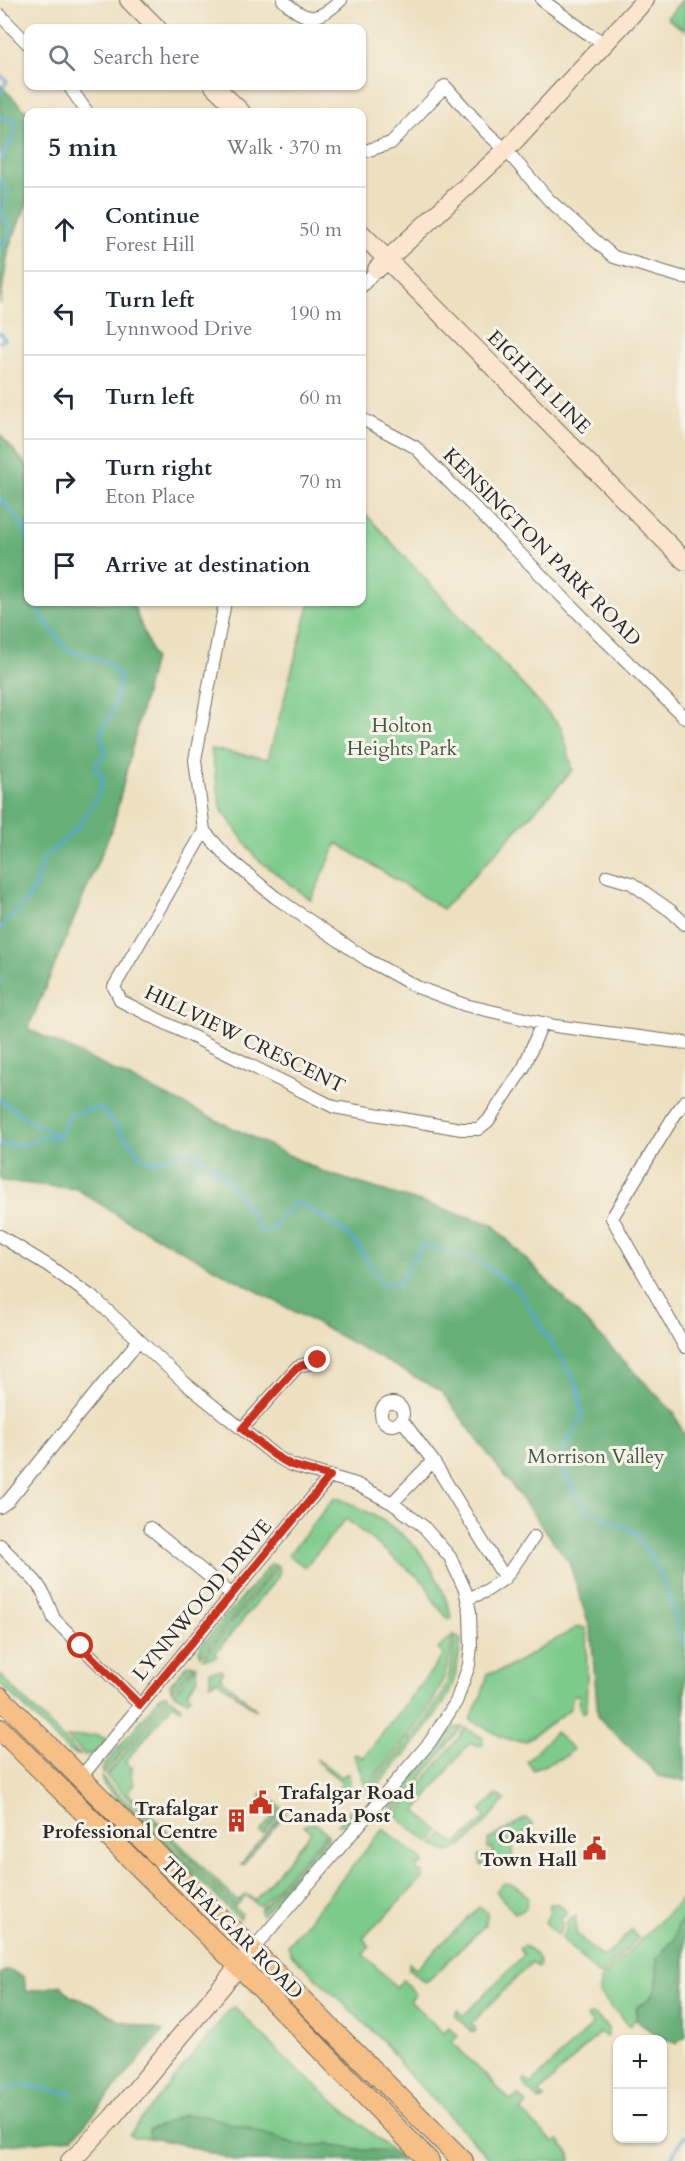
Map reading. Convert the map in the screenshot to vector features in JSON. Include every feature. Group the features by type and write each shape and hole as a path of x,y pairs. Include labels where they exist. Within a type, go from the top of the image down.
{"main road":[{"name":"TRAFALGAR ROAD","path":"0,1697 463,2161"},
{"name":"TRAFALGAR ROAD","path":"0,1728 429,2161"}],"street":[{"path":"129,0 153,24"},
{"path":"283,0 295,12 307,17 327,13 341,0"},
{"path":"542,0 587,33 605,43"},
{"path":"366,282 382,264 506,150 645,0"},
{"path":"0,15 24,40"},
{"path":"366,151 391,143 445,86 486,132 506,150 549,200 614,256 685,278"},
{"path":"72,90 84,108"},
{"path":"218,90 237,108"},
{"name":"EIGHTH LINE","path":"366,240 382,264 685,561"},
{"name":"KENSINGTON PARK ROAD","path":"366,421 415,447 685,718"},
{"path":"224,606 195,760 204,831 228,858 267,891 366,959 417,987 465,1005 542,1023 685,1043"},
{"name":"HILLVIEW CRESCENT","path":"204,831 114,987 121,1002 334,1107 461,1129 478,1129 488,1121 524,1067 542,1023"},
{"path":"607,876 631,883 671,911 685,924"},
{"path":"685,1101 612,1218 685,1347"},
{"path":"0,1236 49,1266 96,1300 185,1383 274,1455 291,1465 356,1484 392,1503 423,1526 450,1557 458,1573 467,1599 471,1626 469,1665 450,1713 410,1765 112,2117 70,2161"},
{"path":"0,1507 8,1501 139,1340"},
{"path":"242,1429 297,1367 318,1360"},
{"path":"402,1420 434,1461 505,1578"},
{"path":"392,1503 434,1461"},
{"name":"LYNNWOOD DRIVE","path":"81,1777 330,1476"},
{"path":"150,1528 232,1595"},
{"path":"467,1599 486,1591 505,1578 534,1537"},
{"path":"0,1545 36,1582 48,1602 54,1619 140,1705"}],"green space":[{"path":"682,0 685,0 685,31 667,18"},
{"path":"0,85 24,109 24,211 9,247 0,305"},
{"name":"Morrison Valley","path":"0,434 24,462 24,606 133,606 154,658 113,826 28,1029 326,1173 492,1224 674,1413 685,1437 685,1781 659,1776 598,1717 591,1632 569,1562 441,1391 122,1218 77,1189 0,1179"},
{"name":"Holton Heights Park","path":"366,514 561,727 573,770 443,909 337,843 311,900 256,858 221,809 211,749 268,759 309,606 366,606"},
{"path":"335,1497 377,1517 410,1542 435,1574 452,1619 448,1618 436,1605 425,1583 346,1519 305,1567 288,1555"},
{"path":"271,1564 276,1565 201,1656 199,1650 201,1646"},
{"path":"278,1566 280,1571 277,1578 216,1652 217,1657 203,1658"},
{"path":"579,1626 586,1629 586,1711 583,1713 580,1709 579,1695 573,1695 569,1710 526,1741 504,1738 470,1719 482,1694 488,1673 507,1668"},
{"path":"453,1635 443,1680 434,1700 410,1735 366,1787 354,1755 357,1754 363,1758 444,1655 438,1649"},
{"path":"455,1635 461,1640 457,1669 446,1699 428,1726 376,1788 368,1789 417,1731 442,1694 450,1673"},
{"path":"188,1664 194,1665 172,1691 170,1685"},
{"path":"196,1666 198,1679 187,1692 191,1696 187,1701 174,1693"},
{"path":"222,1670 220,1677 256,1709 217,1680 210,1684 210,1671"},
{"path":"0,1675 80,1755 65,1748 0,1683"},
{"path":"161,1696 168,1696 104,1774 102,1771 104,1766"},
{"path":"170,1698 181,1707 180,1709 173,1704 125,1762 132,1768 131,1776 134,1784 127,1792 237,1901 245,1895 236,1906 106,1776"},
{"path":"462,1727 392,1815 391,1807 394,1802 454,1728"},
{"path":"465,1728 483,1738 483,1745 478,1746 470,1742 416,1811 439,1831 430,1843 395,1816"},
{"path":"555,1732 573,1749 566,1756 533,1770 527,1761"},
{"path":"99,1735 106,1740 95,1753 85,1755 67,1737"},
{"path":"317,1759 341,1777 349,1774 350,1785 339,1790 342,1782 317,1762"},
{"path":"101,1777 241,1914 240,1918 104,1785"},
{"path":"263,1792 283,1809 263,1834 260,1832 278,1810 260,1795"},
{"path":"496,1795 505,1800 463,1845 448,1852 433,1845 443,1834 456,1844 485,1818 481,1810"},
{"path":"355,1804 357,1813 346,1825 337,1825"},
{"path":"285,1811 286,1813 243,1865 241,1864"},
{"path":"526,1818 533,1825 512,1846 512,1857 521,1866 486,1867 481,1865 479,1855 493,1855 493,1848 488,1849 488,1840"},
{"path":"315,1823 327,1833 260,1906 247,1897 248,1895 255,1900 311,1832 304,1825"},
{"path":"383,1829 423,1860 423,1865 417,1865 417,1872 423,1872 423,1878 363,1938 370,1947 363,1954 396,1987 403,1980 416,1994 410,2001 443,2033 449,2027 458,2036 452,2042 511,2101 518,2095 527,2104 521,2111 554,2143 558,2140 570,2154 571,2161 492,2161 406,2071 383,2041 291,1954 288,1945"},
{"path":"328,1835 329,1844 262,1915 260,1910"},
{"path":"504,1883 515,1886 526,1895 528,1898 525,1910 515,1913 496,1892"},
{"path":"685,1896 685,1917 678,1925 674,1940 657,1958 657,1981 654,1992 637,2007 636,2019 630,2026 600,1995 600,1980"},
{"path":"550,1904 559,1904 568,1913 561,1919 562,1930 557,1935 545,1922 550,1912"},
{"path":"479,1907 488,1913 485,1925 429,1980 426,1982 421,1980 409,1969 409,1963 416,1969"},
{"path":"576,1916 576,1933 600,1956 606,1956 632,1930 638,1938 600,1976 561,1938 566,1931 566,1923"},
{"path":"685,1917 685,2037 676,2044 667,2040 667,2035 654,2034 636,2019 637,2007 651,1997 656,1987 657,1958 674,1940 678,1925"},
{"path":"523,1946 535,1954 539,1961 538,1968 532,1962 471,2024 476,2029 475,2032 471,2031 455,2016 457,2010 463,2016 524,1955 519,1949"},
{"path":"8,1970 24,1977 27,1992 61,1985 70,1996 93,2004 118,2020 163,2031 73,2138 0,2146 0,1974"},
{"path":"235,2007 289,2063 392,2151 362,2150 328,2144 306,2147 264,2135 248,2127 165,2124 149,2130 150,2138 134,2138 129,2135 230,2009"},
{"path":"590,2015 596,2016 608,2028 608,2035 606,2037 600,2032 539,2093 545,2099 540,2101 526,2088 525,2079 531,2084 593,2024 587,2018"},
{"path":"183,2115 207,2116 306,2147 328,2144 362,2150 392,2151 402,2161 237,2161 177,2143 150,2138 149,2130"}],"waterway":[{"path":"0,75 7,81 0,94"},
{"path":"0,117 15,119 15,133 0,160"},
{"path":"0,178 6,194 1,215 11,230 0,250"},
{"path":"0,333 5,339 0,342"},
{"path":"0,498 24,529"},
{"path":"0,929 25,904 35,886 42,860 78,827 95,801 104,779 96,769 97,763 107,753 101,740 102,730 114,706 121,676 106,662 66,649 39,612 43,606"},
{"path":"0,1100 60,1137 70,1115 101,1108 142,1157 152,1162 171,1155 195,1154 219,1170 263,1233 269,1232 294,1202 307,1208 352,1239 381,1282 399,1284 421,1246 453,1251 485,1266 518,1289 578,1386 582,1419 561,1452 565,1474 585,1509 634,1531 654,1561 672,1602 680,1636 685,1644"},
{"path":"0,1145 26,1145 41,1138 59,1137"},
{"path":"0,2089 26,2085 72,2094"},
{"path":"669,2161 685,2135"}],"place":[{"name":"Trafalgar Road Canada Post","path":"260,1803"},
{"name":"Trafalgar Professional Centre","path":"236,1820"},
{"name":"Oakville Town Hall","path":"595,1848"}],"route":[{"path":"81,1646 140,1705 330,1476 291,1465 274,1455 242,1429 297,1367 318,1360"}]}
